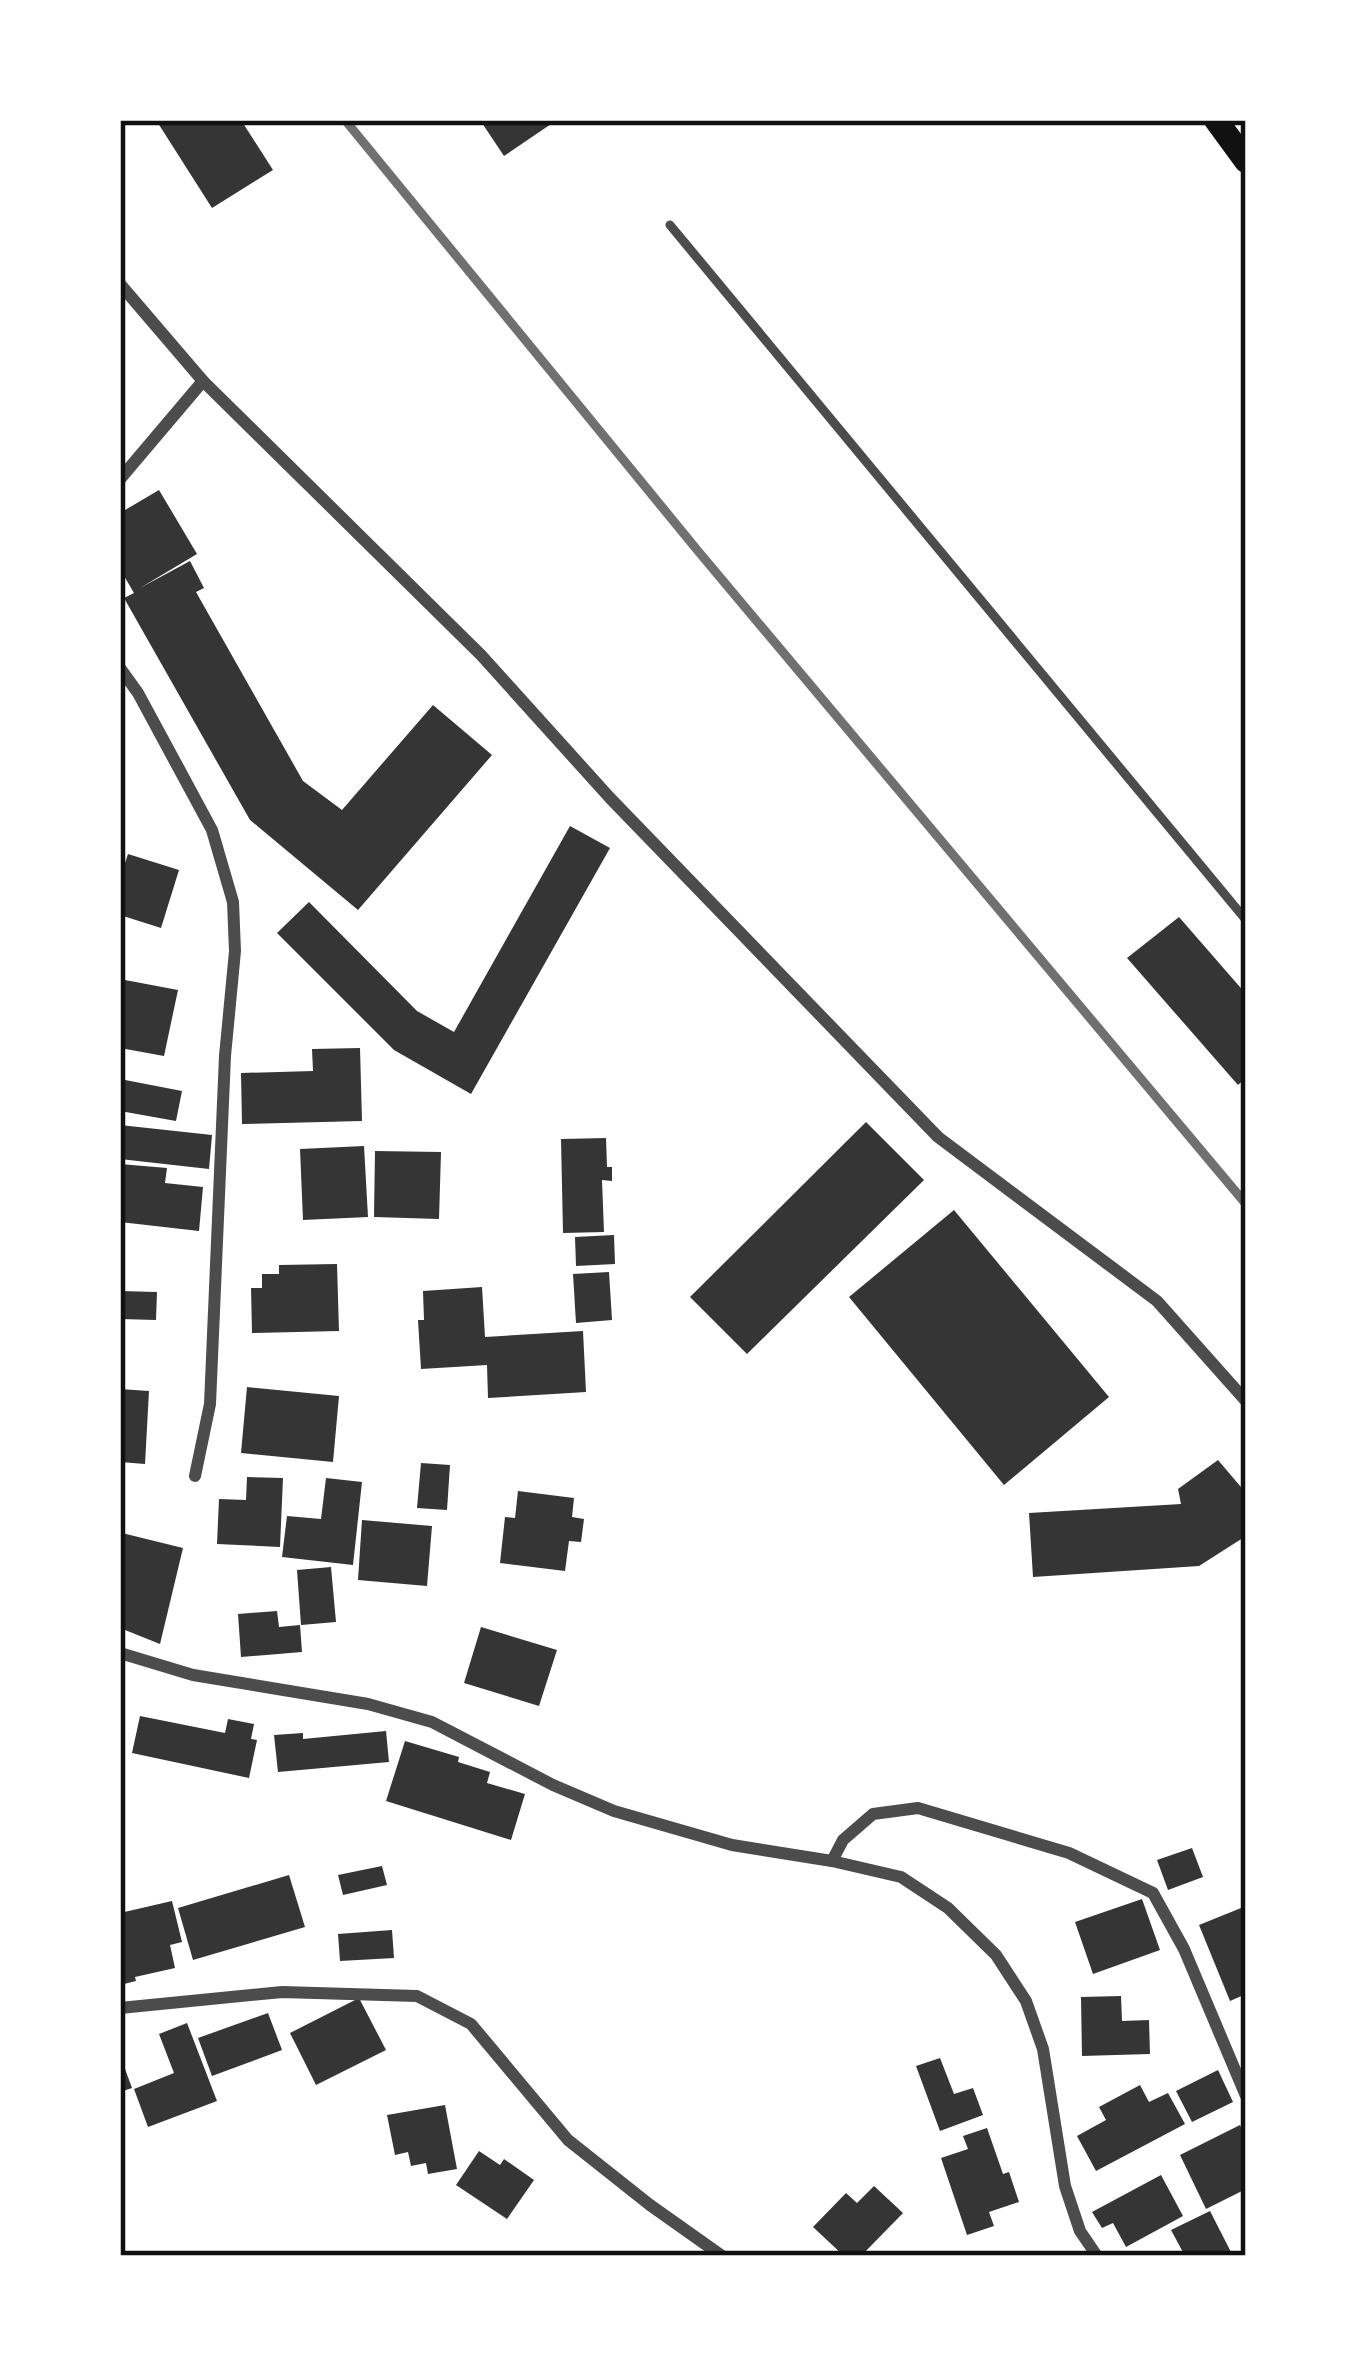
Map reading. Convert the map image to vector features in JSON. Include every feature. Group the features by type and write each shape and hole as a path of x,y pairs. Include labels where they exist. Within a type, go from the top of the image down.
{"main road":[{"path":"1216,120 1246,161"}],"street":[{"path":"120,284 202,381 481,655 610,798 938,1137 1156,1301 1246,1400"},
{"path":"120,478 202,381"},
{"path":"120,668 212,830 232,902 235,951 225,1056 210,1405 196,1476"},
{"path":"120,1653 194,1675 368,1704 432,1722 614,1811 732,1846 902,1877 948,1908 996,1955 1026,2001 1043,2049 1065,2186 1080,2230 1097,2256"},
{"path":"832,1861 843,1840 873,1814 918,1808 1069,1852 1153,1893 1184,1949 1246,2096"},
{"path":"120,2008 282,1992 417,1996 471,2024 568,2140 722,2256"}],"lane":[{"path":"670,225 1246,920"}],"building":[{"path":"156,120 241,120 273,170 212,208"},
{"path":"480,120 557,120 504,156"},
{"path":"159,490 197,554 140,588 190,561 204,588 196,592 303,781 342,810 433,705 492,755 358,910 250,820 124,598 134,593 120,569 120,513"},
{"path":"570,826 610,848 471,1094 394,1050 277,933 309,902 417,1011 454,1032"},
{"path":"128,854 179,870 161,928 120,915 120,878"},
{"path":"1179,917 1246,994 1246,1078 1238,1085 1127,958"},
{"path":"125,980 178,990 164,1056 120,1048"},
{"path":"360,1048 362,1121 242,1124 241,1073 313,1071 312,1049"},
{"path":"120,1079 182,1091 176,1121 120,1111"},
{"path":"866,1122 924,1180 747,1354 690,1297"},
{"path":"120,1125 212,1135 209,1169 120,1159"},
{"path":"606,1138 612,1181 602,1180 604,1232 563,1233 561,1139"},
{"path":"364,1146 368,1217 303,1220 300,1149"},
{"path":"375,1151 441,1152 439,1219 374,1217"},
{"path":"120,1164 167,1168 165,1183 203,1187 199,1231 120,1222"},
{"path":"954,1210 1109,1397 1004,1485 849,1297"},
{"path":"614,1235 615,1264 576,1266 575,1237"},
{"path":"337,1264 339,1331 252,1333 251,1288 262,1288 262,1274 279,1274 279,1265"},
{"path":"609,1272 612,1320 576,1323 573,1274"},
{"path":"482,1287 485,1337 583,1331 586,1392 488,1398 487,1365 421,1369 418,1320 424,1320 423,1291"},
{"path":"120,1291 157,1292 156,1320 120,1319"},
{"path":"247,1387 339,1396 333,1462 241,1453"},
{"path":"120,1389 149,1391 145,1464 120,1462"},
{"path":"1218,1460 1246,1493 1246,1536 1199,1566 1033,1577 1029,1513 1181,1504 1178,1489"},
{"path":"421,1463 450,1465 447,1510 417,1508"},
{"path":"247,1477 283,1478 280,1547 217,1544 219,1499 246,1500"},
{"path":"326,1478 362,1482 353,1565 282,1557 287,1516 321,1519"},
{"path":"518,1491 574,1498 572,1517 584,1519 581,1542 569,1541 565,1571 500,1563 505,1517 515,1518"},
{"path":"362,1520 432,1526 427,1586 358,1580"},
{"path":"122,1533 183,1548 160,1644 120,1628"},
{"path":"331,1567 336,1622 301,1625 297,1570"},
{"path":"277,1611 279,1627 300,1625 302,1652 241,1657 238,1614"},
{"path":"481,1627 557,1650 539,1706 464,1683"},
{"path":"140,1716 225,1733 228,1719 254,1724 251,1739 257,1740 249,1778 132,1753"},
{"path":"386,1731 389,1762 278,1772 274,1735 303,1733 303,1739"},
{"path":"405,1741 459,1757 458,1762 490,1772 487,1783 525,1794 511,1840 386,1801"},
{"path":"1192,1848 1203,1877 1168,1890 1157,1860"},
{"path":"382,1866 387,1885 343,1895 338,1875"},
{"path":"289,1875 305,1927 193,1960 178,1908"},
{"path":"1142,1899 1160,1950 1093,1974 1075,1922"},
{"path":"172,1901 182,1942 170,1945 175,1968 120,1985 120,1913"},
{"path":"1246,1906 1246,1994 1230,2001 1199,1925"},
{"path":"392,1930 394,1958 340,1961 338,1934"},
{"path":"1121,1996 1122,2021 1149,2020 1150,2054 1082,2056 1081,1997"},
{"path":"359,1998 386,2050 316,2085 290,2033"},
{"path":"268,2013 282,2050 212,2076 198,2038"},
{"path":"187,2023 217,2101 148,2127 134,2089 174,2073 159,2034"},
{"path":"120,2055 132,2088 120,2092"},
{"path":"940,2058 954,2094 973,2088 983,2115 940,2131 916,2066"},
{"path":"1218,2070 1233,2102 1192,2122 1176,2091"},
{"path":"1140,2085 1149,2102 1168,2093 1185,2124 1096,2171 1077,2136 1106,2120 1099,2107"},
{"path":"445,2105 457,2169 428,2174 426,2163 411,2166 408,2152 395,2155 387,2115"},
{"path":"1240,2125 1246,2137 1246,2189 1206,2209 1180,2155"},
{"path":"987,2128 1019,2202 989,2212 994,2226 967,2235 941,2158 968,2149 963,2136"},
{"path":"479,2151 500,2165 504,2159 534,2180 507,2219 456,2185"},
{"path":"1161,2175 1183,2216 1126,2247 1113,2223 1102,2228 1092,2212"},
{"path":"874,2186 903,2213 861,2256 844,2256 813,2227 846,2193 857,2203"},
{"path":"1210,2211 1233,2256 1185,2256 1171,2230"}],"railway":[{"path":"345,120 698,551 1246,1204"}]}
